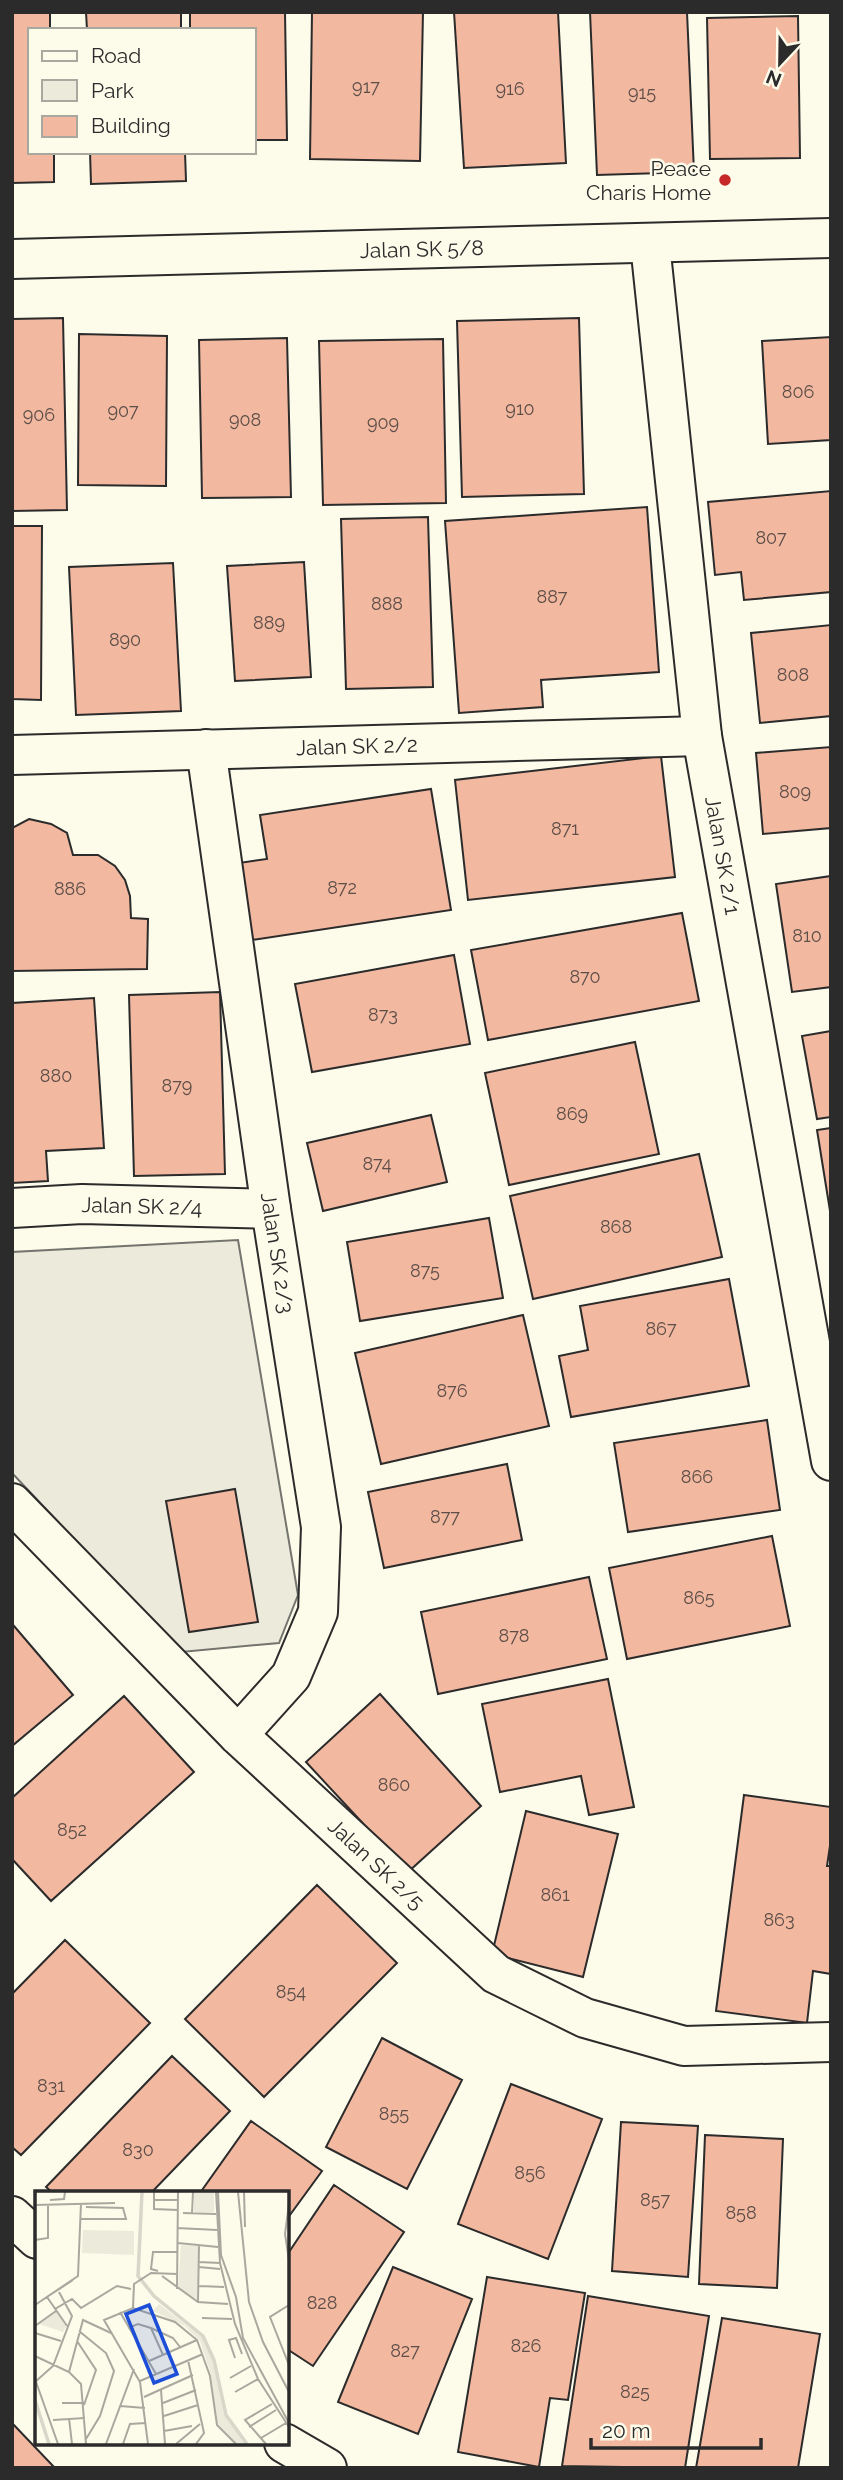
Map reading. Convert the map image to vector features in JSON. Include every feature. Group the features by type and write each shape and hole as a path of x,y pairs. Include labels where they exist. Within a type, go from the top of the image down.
{"street":[{"name":"Jalan SK 5/8","path":"12,259 831,238"},
{"name":"Jalan SK 2/1","path":"650,244 702,736 831,1461"},
{"name":"Jalan SK 2/2","path":"12,755 702,736"},
{"name":"Jalan SK 2/3","path":"206,749 271,1209 321,1527 318,1612 291,1676 238,1735"},
{"name":"Jalan SK 2/4","path":"12,1208 82,1204 271,1209"},
{"name":"Jalan SK 2/5","path":"12,1503 238,1735 496,1974 585,2018 684,2046 831,2042"},
{"path":"12,2216 35,2237"},
{"path":"287,2445 327,2468"}],"green space":[{"path":"238,1240 298,1595 279,1643 181,1652 12,1473 12,1252"}],"building":[{"path":"50,12 50,28 28,28 28,154 54,154 54,182 12,183 12,13"},
{"path":"86,12 181,12 181,28 87,28"},
{"path":"190,12 285,12 287,140 256,140 256,28 190,28"},
{"path":"312,12 423,12 420,161 310,159"},
{"path":"454,12 558,12 566,163 464,168"},
{"path":"590,12 687,12 694,172 597,175"},
{"path":"798,16 800,158 710,159 707,18"},
{"path":"90,154 185,154 186,181 91,184"},
{"path":"63,318 67,510 12,511 12,319"},
{"path":"579,318 584,494 462,497 457,321"},
{"path":"79,334 167,336 166,486 78,485"},
{"path":"831,337 831,440 768,444 762,341"},
{"path":"287,338 291,497 202,498 199,340"},
{"path":"443,339 446,503 323,505 319,341"},
{"path":"831,491 831,592 744,600 741,572 715,575 708,502"},
{"path":"647,507 659,672 541,680 543,707 459,713 445,521"},
{"path":"428,517 433,687 346,689 341,519"},
{"path":"12,526 42,526 41,700 12,699"},
{"path":"304,562 311,677 235,681 227,566"},
{"path":"173,563 181,711 76,715 69,567"},
{"path":"831,625 831,716 760,723 751,633"},
{"path":"831,747 831,828 763,834 756,753"},
{"path":"661,756 675,877 468,900 455,780"},
{"path":"431,789 451,910 245,941 232,864 267,859 260,815"},
{"path":"29,819 51,824 67,833 73,855 98,855 115,866 125,880 130,896 131,918 148,919 147,969 12,971 12,828"},
{"path":"831,876 831,987 792,992 776,884"},
{"path":"682,913 699,1001 488,1040 471,950"},
{"path":"454,955 470,1044 312,1072 295,984"},
{"path":"220,992 225,1174 134,1176 129,995"},
{"path":"94,998 104,1148 46,1151 48,1181 12,1183 12,1003"},
{"path":"831,1031 831,1117 817,1119 802,1036"},
{"path":"635,1042 659,1154 509,1185 485,1073"},
{"path":"431,1115 447,1182 323,1211 307,1143"},
{"path":"831,1128 831,1217 817,1130"},
{"path":"699,1154 722,1257 533,1299 510,1196"},
{"path":"489,1218 503,1298 360,1321 347,1242"},
{"path":"729,1279 749,1386 571,1417 559,1356 588,1350 580,1306"},
{"path":"523,1315 549,1426 381,1464 355,1353"},
{"path":"767,1420 780,1510 628,1532 614,1443"},
{"path":"507,1464 522,1540 384,1568 368,1492"},
{"path":"235,1489 258,1622 189,1632 166,1501"},
{"path":"772,1536 790,1626 627,1659 609,1568"},
{"path":"589,1577 607,1659 438,1694 421,1612"},
{"path":"14,1626 73,1695 12,1746 12,1628"},
{"path":"608,1679 634,1807 589,1815 581,1776 500,1792 482,1704"},
{"path":"380,1694 481,1806 408,1872 306,1762"},
{"path":"124,1696 194,1772 51,1901 12,1859 12,1798"},
{"path":"744,1795 831,1807 831,1839 827,1866 831,1866 831,1974 813,1971 807,2023 716,2011"},
{"path":"526,1811 618,1834 583,1977 492,1954"},
{"path":"317,1885 397,1963 264,2097 185,2019"},
{"path":"65,1940 150,2023 21,2155 12,2147 12,1994"},
{"path":"382,2038 462,2080 407,2189 326,2147"},
{"path":"172,2056 230,2111 153,2191 51,2191 46,2187"},
{"path":"511,2084 602,2119 548,2259 458,2224"},
{"path":"251,2121 322,2171 289,2216 289,2191 201,2191"},
{"path":"621,2122 698,2126 688,2277 612,2271"},
{"path":"705,2135 783,2139 777,2288 699,2284"},
{"path":"334,2185 404,2232 313,2366 289,2350 289,2252"},
{"path":"393,2267 472,2299 418,2434 338,2402"},
{"path":"487,2277 585,2293 568,2400 550,2398 539,2467 458,2452"},
{"path":"588,2296 709,2316 685,2468 562,2466"},
{"path":"722,2318 820,2334 798,2468 696,2468"},
{"path":"12,2423 55,2468 12,2468"}],"place":[{"name":"Peace Charis Home","path":"725,180"}]}
